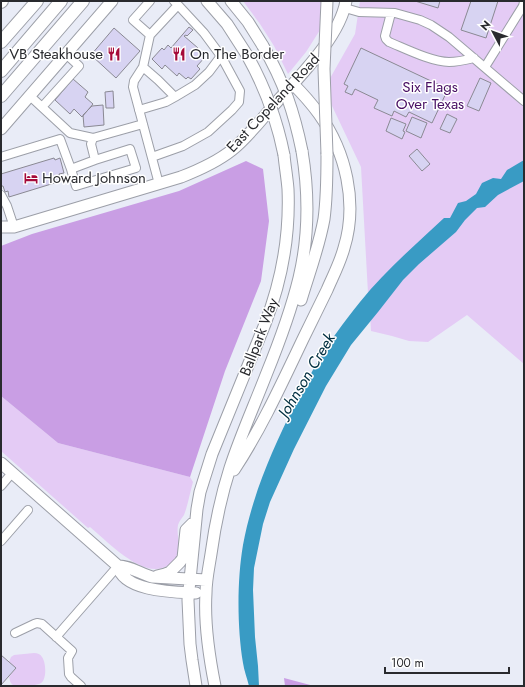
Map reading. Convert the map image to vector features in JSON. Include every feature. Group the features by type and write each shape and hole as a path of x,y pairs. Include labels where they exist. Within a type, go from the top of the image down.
{"highway":[{"path":"1,42 37,1"},
{"path":"1,62 53,1"},
{"path":"1,71 61,1"},
{"path":"1,96 83,1"}],"main road":[{"path":"1,129 112,1"},
{"name":"Ballpark Way","path":"196,686 190,644 188,613 195,521 200,492 210,460 272,305 281,275 288,220 288,187 281,139 261,80 227,24 206,1"},
{"name":"Ballpark Way","path":"215,686 208,649 206,580 217,518 225,484 235,453 267,375 300,277 305,239 307,204 302,151 286,92 276,69 263,46 248,22 231,1"},
{"path":"267,375 282,348 297,312 315,256 325,211 328,154 324,69 327,1"},
{"name":"East Copeland Road","path":"1,227 14,227 193,173 230,152 247,136 322,50 342,18 346,5"},
{"path":"225,484 246,451 293,361 337,268 349,229 349,192 345,167 337,145 320,115 293,84"},
{"name":"East Copeland Road","path":"1,236 14,227"},
{"path":"1,463 118,566 119,571 129,581 143,587 160,590 206,593"},
{"path":"152,577 165,574 180,562 183,558 186,530 195,521"},
{"path":"118,566 124,566 152,577 206,580"}],"lane":[{"path":"150,1 133,20 150,35"},
{"path":"485,67 523,6 524,2"},
{"path":"152,157 183,146 208,132 239,102 240,91 221,56 204,33 176,3 150,35 143,67 134,81 133,87 159,184"},
{"path":"346,5 359,12 391,13 420,20 432,25 450,37 524,101"},
{"path":"391,13 385,36 389,42 438,61 462,61 474,58"},
{"path":"42,107 79,66 66,54"},
{"path":"139,110 166,102 195,85 209,72 221,56"},
{"path":"143,67 175,96"},
{"path":"30,96 70,133 92,138 143,124"},
{"path":"92,138 91,144 95,160"},
{"path":"1,157 60,139 76,186 136,168 130,149 71,169"},
{"path":"1,195 4,207 14,227"},
{"path":"1,486 12,473"},
{"path":"1,541 28,510"},
{"path":"56,637 118,566"},
{"path":"15,633 34,624 42,624 72,651 68,658 69,674 81,686"}],"green space":[{"path":"243,1 322,1 320,30 306,52 288,74 274,46"},
{"name":"Six Flags Over Texas","path":"360,1 524,1 524,364 467,315 428,342 409,341 371,331 361,167 324,89 355,34"},
{"path":"1,396 58,443 190,477 193,482 184,515 178,525 179,547 173,562 167,566 157,569 147,568 126,557 90,527 88,528 1,451"},
{"path":"34,653 40,654 43,659 45,670 43,681 39,684 13,685 9,677 16,668 9,662 11,657 14,655"}],"shaded area":[{"path":"246,161 263,169 269,221 261,281 225,371 190,477 58,443 1,396 1,246 32,234 179,191"},
{"path":"284,678 314,686 285,686"}],"water":[{"path":"524,160 524,181 498,195 485,207 477,208 456,232 403,280 351,345 326,386 294,449 270,502 263,524 254,568 253,590 259,686 249,686 243,663 239,619 239,588 243,545 257,491 278,439 294,406 315,366 342,325 360,302 400,258 444,218 450,218 458,203 466,201 476,194 482,183 493,178 501,179 507,170"}],"building":[{"path":"415,1 440,1 438,8"},
{"path":"471,1 498,1 486,38 461,30"},
{"name":"On The Border","path":"189,27 193,30 187,36 184,36 198,48 196,50 205,57 197,66 200,69 191,79 188,77 186,79 179,73 177,76 165,65 162,69 152,59 162,48 164,50 168,45 171,48"},
{"name":"VB Steakhouse","path":"114,28 140,51 116,78 91,55"},
{"path":"361,48 448,89 432,123 409,112 406,117 394,111 392,116 374,108 378,100 355,89 352,95 345,92 348,86 344,84"},
{"path":"480,78 491,83 479,111 467,106"},
{"path":"73,79 88,92 85,97 93,104 82,117 74,109 70,114 55,100"},
{"path":"113,91 114,108 106,108 105,92"},
{"path":"103,105 104,125 84,127 83,115 92,106"},
{"path":"447,114 457,119 450,133 440,129"},
{"path":"412,117 427,123 421,138 406,131"},
{"path":"391,118 406,124 402,139 386,131"},
{"path":"417,149 430,164 422,171 409,156"},
{"name":"Howard Johnson","path":"54,158 55,160 60,158 64,173 59,174 61,181 9,197 8,191 5,192 3,186 1,186 1,174"},
{"path":"1,655 16,668 1,685"}],"place":[{"name":"VB Steakhouse","path":"114,54"},
{"name":"On The Border","path":"179,54"},
{"name":"Howard Johnson","path":"31,178"}],"water label":[{"name":"Johnson Creek","path":"306,375"}]}
